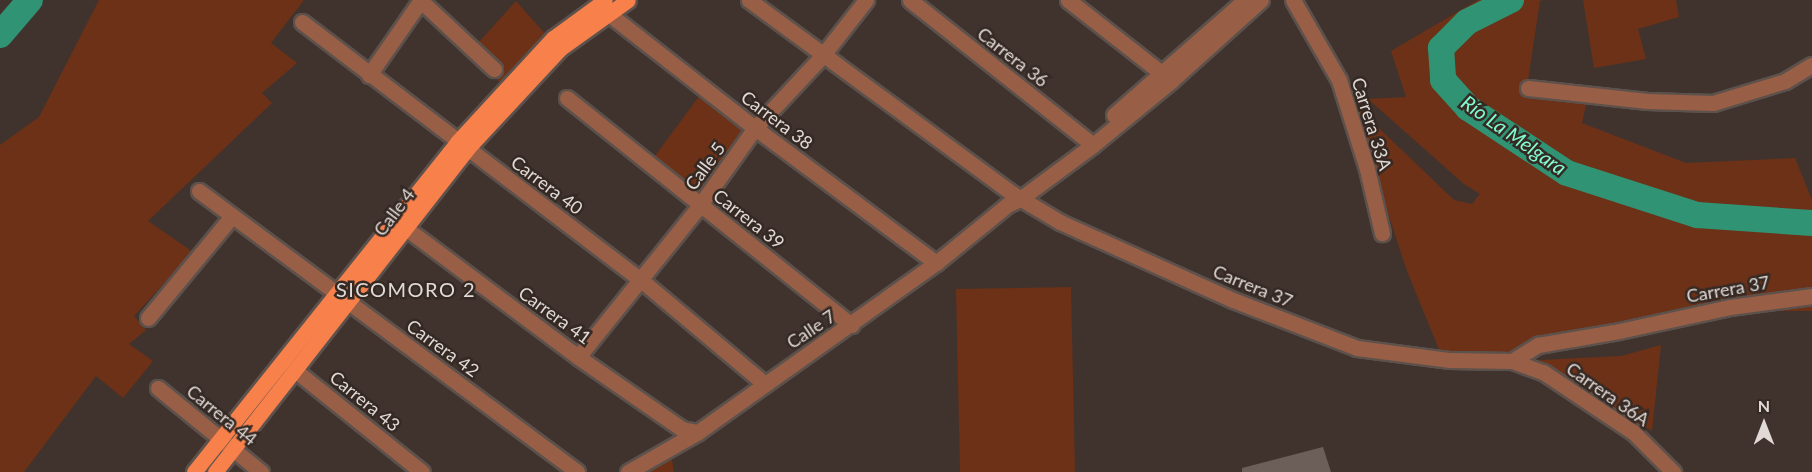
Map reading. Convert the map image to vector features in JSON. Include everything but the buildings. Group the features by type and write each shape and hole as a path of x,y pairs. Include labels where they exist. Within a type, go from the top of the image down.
{"main road":[{"name":"Calle 4","path":"194,472 226,444 462,145 604,6 628,0"},
{"name":"Calle 4","path":"215,472 226,444"}],"street":[{"name":"Carrera 37","path":"749,0 1013,199 1233,300 1357,348 1450,360 1512,361 1538,345 1619,331 1730,307 1812,296"},
{"name":"Calle 5","path":"578,357 700,205 755,129 823,56 866,0"},
{"name":"Carrera 36","path":"910,0 1089,142"},
{"path":"1068,0 1167,77"},
{"name":"Calle 7","path":"628,472 698,432 936,263 1167,77 1238,6 1261,0"},
{"name":"Carrera 33A","path":"1293,0 1339,80 1367,169 1382,233"},
{"path":"369,75 421,1 495,69"},
{"name":"Carrera 38","path":"604,6 755,129 936,263"},
{"name":"Carrera 40","path":"302,22 641,280 765,384"},
{"path":"1528,88 1647,101 1713,103 1785,81 1812,65"},
{"name":"Carrera 39","path":"567,98 851,325"},
{"name":"Carrera 42","path":"199,191 576,472"},
{"path":"148,318 232,216"},
{"name":"Carrera 41","path":"400,224 578,357 682,429 698,432"},
{"name":"Carrera 36A","path":"1512,361 1543,372 1633,432 1673,472"},
{"name":"Carrera 43","path":"290,365 422,472"},
{"name":"Carrera 44","path":"158,388 261,472"}],"shaded area":[{"path":"99,0 304,0 271,43 297,63 262,93 272,103 148,221 193,252 134,316 146,330 129,344 153,361 123,398 96,376 24,472 0,472 0,145 39,117"},
{"path":"1478,0 1544,0 1540,1 1527,87 1587,100 1582,123 1686,163 1795,158 1812,200 1812,311 1764,311 1720,317 1618,340 1558,345 1508,357 1440,352 1407,271 1355,113 1360,110 1454,200 1472,204 1480,194 1464,184 1368,99 1406,97 1391,51"},
{"path":"1583,0 1676,0 1679,17 1638,29 1646,59 1594,68"},
{"path":"516,1 547,36 501,83 494,77 502,66 478,43"},
{"path":"700,95 745,131 698,194 652,160"},
{"path":"1071,287 1075,472 960,472 956,289"},
{"path":"1661,345 1652,431 1539,360 1621,356"},
{"path":"671,454 674,472 637,472"}],"waterway":[{"path":"0,35 30,0"},
{"name":"Río La Melgara","path":"1511,0 1467,22 1441,48 1443,80 1468,108 1567,173 1697,215 1812,223"}],"district":[{"name":"SICOMORO 2","path":"406,289"}]}
